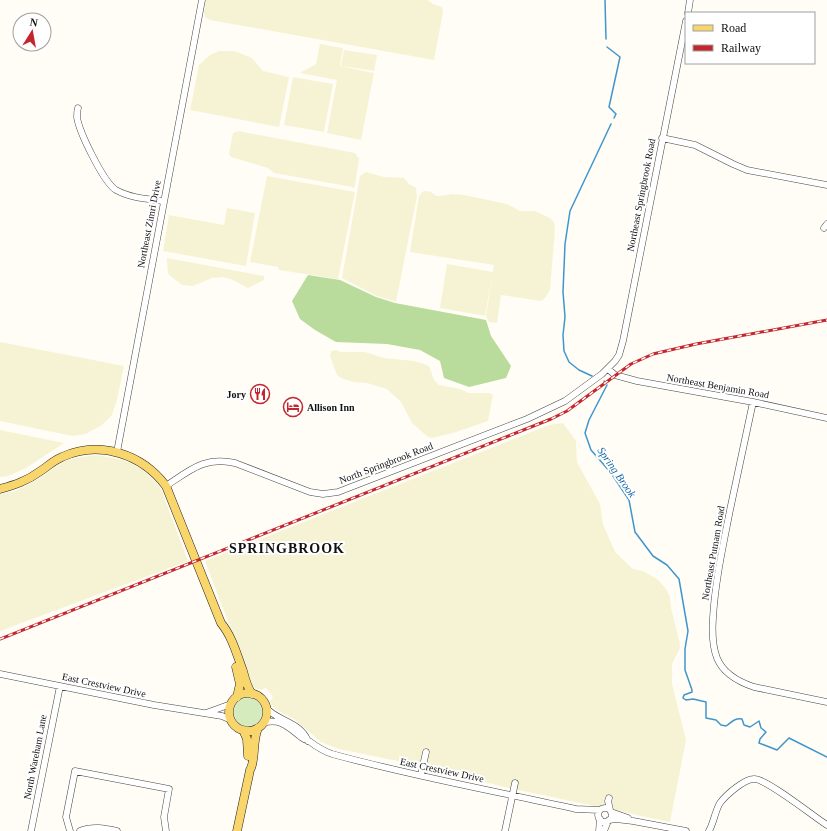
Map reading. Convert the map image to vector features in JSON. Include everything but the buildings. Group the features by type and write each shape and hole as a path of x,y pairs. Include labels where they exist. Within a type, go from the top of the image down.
{"main road":[{"path":"0,489 30,478 61,457 96,450 125,454 153,470 166,486 221,623 222,631 238,675 240,686 237,697 231,704 229,712 231,720 236,726 243,730 253,730 260,725"},
{"path":"221,623 226,629 252,694"},
{"path":"237,697 246,693 252,694 263,700 267,713 254,738 252,766 237,831"},
{"path":"243,730 247,739 248,765 250,770"}],"street":[{"name":"Northeast Zimri Drive","path":"117,452 202,0"},
{"path":"688,12 690,0"},
{"name":"Northeast Springbrook Road","path":"608,369 618,355 623,341 685,26"},
{"path":"78,108 78,119 86,141 110,186 131,196 164,201"},
{"path":"662,138 694,145 747,170 827,185"},
{"name":"Northeast Benjamin Road","path":"608,369 616,375 626,378 693,392 753,402 827,418"},
{"name":"North Springbrook Road","path":"166,486 201,464 224,460 310,492 323,494 338,492 527,419 549,409 574,394 608,369"},
{"name":"Northeast Putnam Road","path":"753,402 714,593 712,632 714,647 717,659 723,668 734,678 743,683 754,687 827,702"},
{"name":"East Crestview Drive","path":"0,674 183,711 222,716 231,720"},
{"name":"North Wareham Lane","path":"31,831 60,686"},
{"name":"East Crestview Drive","path":"205,713 231,704"},
{"name":"East Crestview Drive","path":"266,708 275,715 297,727 305,735 308,741"},
{"name":"East Crestview Drive","path":"260,725 273,721 286,725 293,729 301,738 319,749 333,754 576,809 593,815 599,819"},
{"path":"421,775 426,752"},
{"path":"70,831 66,817 75,771 169,789 164,818 166,831"},
{"path":"710,830 718,808 725,797 742,783 755,779 767,784 827,825"},
{"path":"505,831 515,783"},
{"path":"599,831 598,814 608,799 612,816 604,831"},
{"path":"601,809 606,808 633,821"},
{"name":"East Crestview Drive","path":"576,809 601,809"},
{"path":"599,819 604,822 616,819 633,821 686,831"},
{"path":"80,831 88,828 95,828 117,831"}],"shaded area":[{"path":"206,0 428,0 433,4 442,7 443,12 434,60 210,20 205,17 204,13"},
{"path":"320,44 343,48 340,66 374,73 361,140 327,133 337,80 300,73 316,64"},
{"path":"344,50 377,55 374,71 341,66"},
{"path":"219,51 234,51 252,58 263,71 289,77 279,127 190,110 199,65 210,55"},
{"path":"293,77 333,84 324,132 284,125"},
{"path":"238,131 355,153 359,159 354,188 274,173 268,168 231,157 229,154 233,133"},
{"path":"366,172 384,177 404,178 409,184 416,188 417,196 396,302 377,296 342,278 360,176"},
{"path":"267,176 355,192 338,279 279,270 278,267 250,262"},
{"path":"422,192 431,192 436,196 452,194 464,195 507,204 520,211 535,211 550,218 554,222 555,229 550,290 546,297 541,301 501,295 497,323 489,322 486,316 494,265 410,252 419,196"},
{"path":"227,208 255,213 246,266 163,251 169,215 224,225"},
{"path":"167,258 264,276 264,280 248,288 233,280 223,277 212,278 193,286 182,285 168,274"},
{"path":"447,264 493,272 485,316 440,308"},
{"path":"0,342 124,366 117,400 112,415 102,425 86,434 72,436 0,421"},
{"path":"335,350 341,352 365,352 384,358 414,361 429,366 434,380 439,385 460,389 469,393 490,393 493,395 488,421 453,433 432,438 428,437 412,423 401,402 387,389 367,383 353,382 337,375 330,356 331,351"},
{"path":"563,423 576,441 577,462 600,504 603,524 615,552 633,569 643,571 657,579 666,589 670,597 680,648 672,664 672,684 686,740 670,822 504,787 427,767 339,749 321,742 294,719 275,709 270,702 273,696 266,688 261,690 253,687 205,561 549,425"},
{"path":"0,430 64,443 26,468 8,476 0,477"},
{"path":"96,455 124,460 141,468 155,481 161,489 188,561 0,631 0,494 15,491 33,482 63,462 71,459"}],"green space":[{"path":"308,275 340,280 376,297 395,303 486,320 491,336 511,366 506,378 469,387 444,378 440,361 420,350 387,344 336,342 300,319 292,301"},
{"path":"248,698 258,702 262,712 258,722 248,726 238,722 234,712 238,702"}],"waterway":[{"name":"Spring Brook","path":"605,0 606,39"},
{"name":"Spring Brook","path":"607,47 620,57 609,107 616,114 614,118"},
{"name":"Spring Brook","path":"592,376 579,370 569,362 564,351 563,335 565,317 563,292 565,244 570,211 611,124"},
{"name":"Spring Brook","path":"607,385 589,420 585,433 591,450 611,473 629,500 635,532 653,556 667,565 679,579 688,631 685,649 685,670 692,690 692,692 684,695 683,698 686,700 693,699 706,702 706,718 716,720 721,725 726,726 735,720 742,719 744,725 750,727 759,721 761,728 766,732 760,739 759,743 777,750 789,738 827,757"}],"railway":[{"path":"0,639 551,419 567,411 631,364 653,354 696,344 827,320"}],"place":[{"name":"Jory","path":"260,394"},
{"name":"Allison Inn","path":"293,407"}],"district":[{"name":"SPRINGBROOK","path":"287,548"}]}
